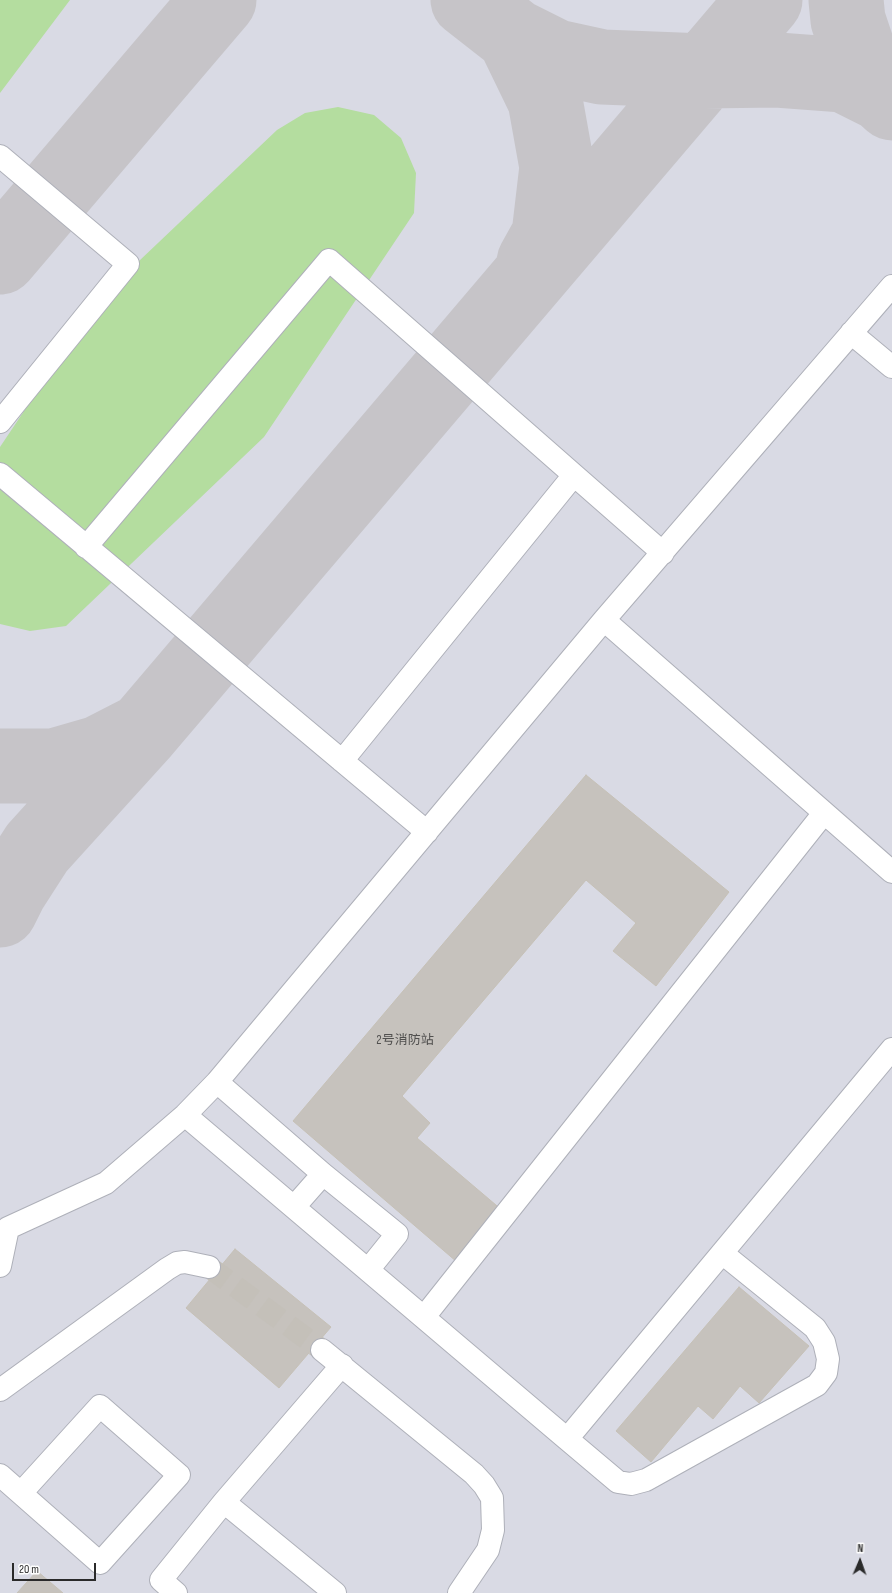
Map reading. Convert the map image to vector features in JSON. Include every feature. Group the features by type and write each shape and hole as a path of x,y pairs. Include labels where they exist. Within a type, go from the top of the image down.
{"lane":[{"path":"0,156 128,264 0,422"},
{"path":"86,547 329,260 663,553"},
{"path":"0,1266 4,1225 106,1183 185,1115 217,1082 604,620 892,286"},
{"path":"851,333 892,367"},
{"path":"0,474 427,832"},
{"path":"342,761 574,476"},
{"path":"604,620 892,872"},
{"path":"424,1318 824,813"},
{"path":"568,1439 892,1048"},
{"path":"217,1082 323,1174 397,1234 368,1270"},
{"path":"185,1115 618,1482 631,1484 646,1480 817,1385 826,1373 828,1358 824,1342 814,1328 722,1253"},
{"path":"294,1207 323,1174"},
{"path":"0,1390 177,1263 185,1262 209,1267"},
{"path":"322,1350 474,1474 484,1485 492,1498 493,1530 488,1550 459,1593"},
{"path":"176,1593 161,1580 224,1502 342,1365"},
{"path":"0,1475 100,1563 179,1475 100,1406 21,1493"},
{"path":"224,1502 335,1593"}],"shaded area":[{"path":"0,0 892,0 892,1593 0,1593"}],"green space":[{"path":"0,0 70,0 0,93"},
{"path":"338,107 374,115 401,138 416,173 414,213 264,437 66,626 30,631 0,624 0,447 99,299 277,130 305,113"}],"building":[{"path":"586,775 729,892 656,986 613,951 636,923 586,880 402,1096 430,1123 417,1138 503,1211 457,1262 293,1121"},
{"path":"235,1249 331,1327 279,1388 186,1308"},
{"path":"739,1287 809,1346 759,1403 740,1386 713,1419 698,1406 651,1462 616,1431"},
{"path":"37,1571 63,1593 17,1593"}],"taxiway":[{"path":"0,257 219,0"},
{"path":"468,0 514,36 556,57 602,67 704,71 777,70 844,75 882,94 892,103"},
{"path":"0,910 10,890 37,848 143,731 765,0"},
{"path":"846,0 848,20 861,59 882,94"},
{"path":"514,36 545,100 557,167 549,235 534,262"},
{"path":"0,766 54,766 99,753 138,733"}],"tunnel":[{"path":"209,1267 322,1350"}]}
